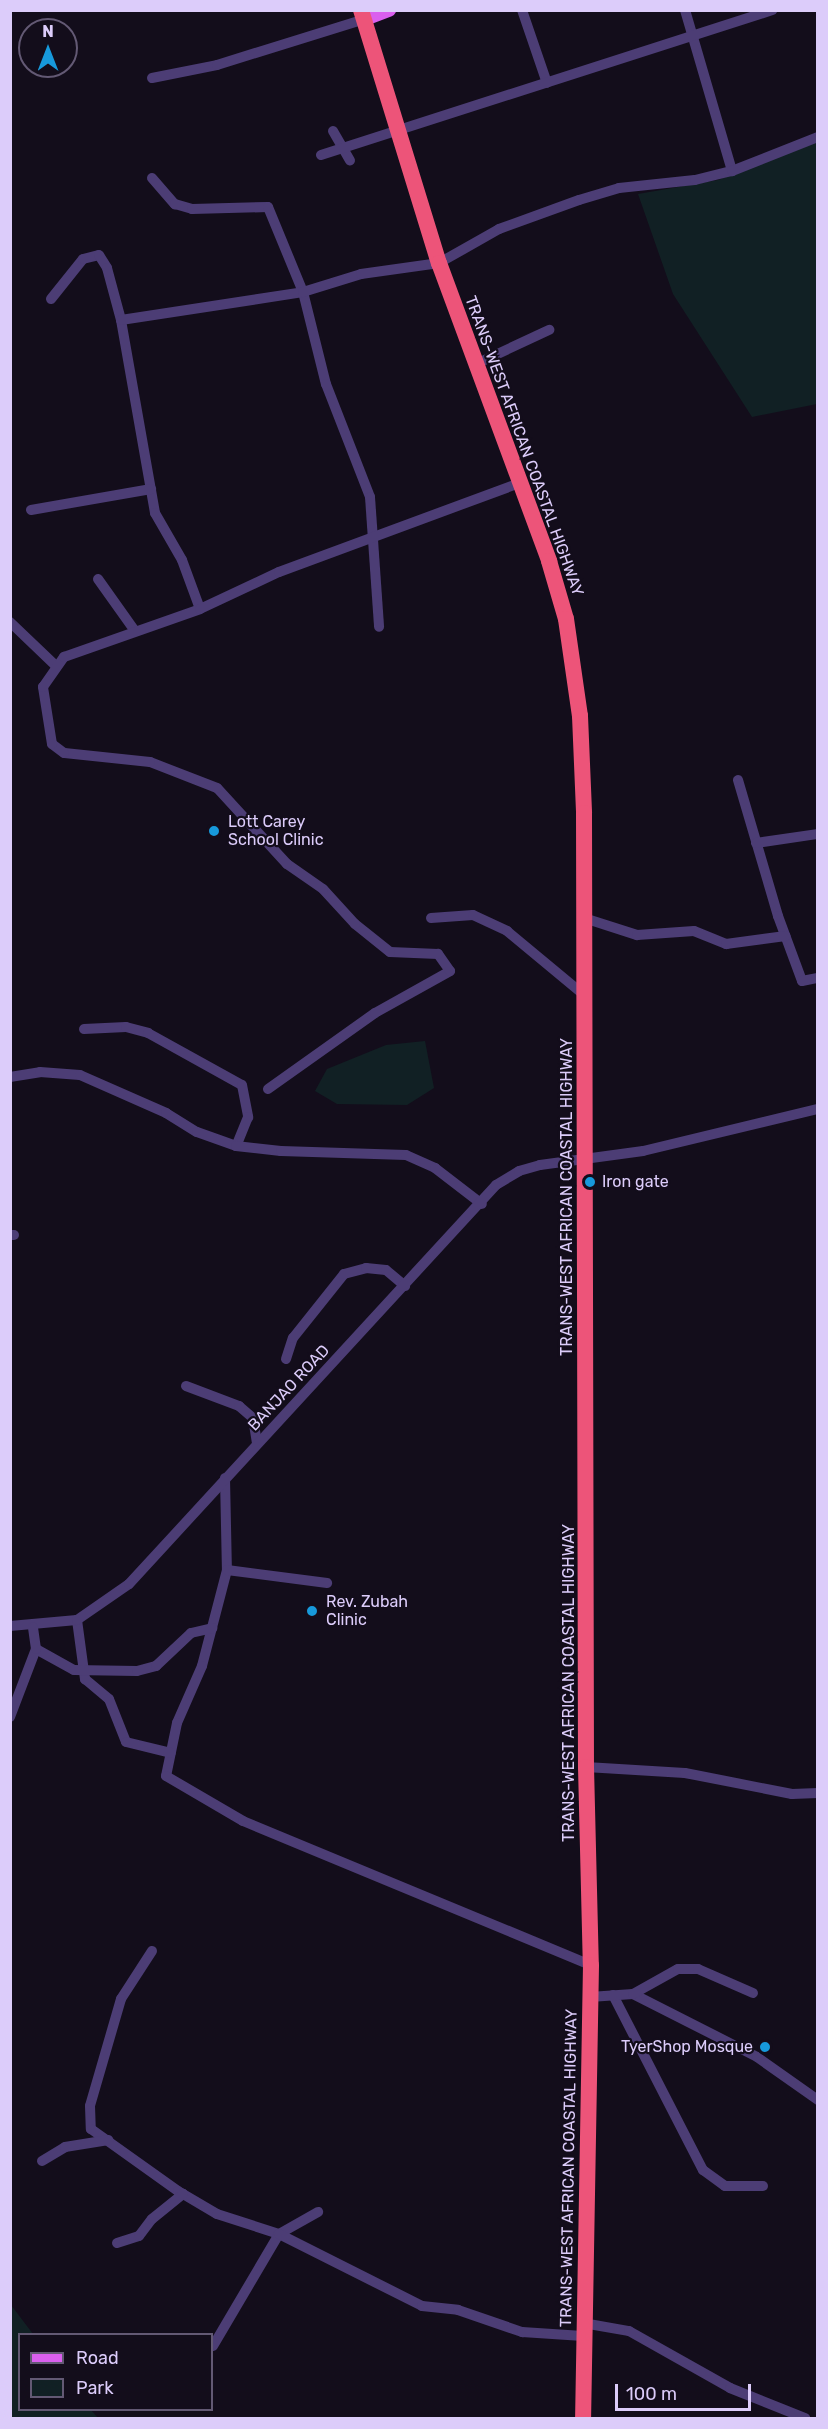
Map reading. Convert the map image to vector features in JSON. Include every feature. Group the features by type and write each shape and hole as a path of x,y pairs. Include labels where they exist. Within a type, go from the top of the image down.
{"highway":[{"name":"TRANS-WEST AFRICAN COASTAL HIGHWAY","path":"363,14 439,263 549,561 575,669 583,759 586,1767 591,1965 583,2418"},
{"path":"577,2418 583,2337"}],"main road":[{"path":"363,14 388,10"}],"street":[{"path":"522,10 547,83"},
{"path":"685,10 732,171"},
{"path":"321,155 398,134 692,34 772,10"},
{"path":"152,78 217,65 363,14"},
{"path":"333,131 341,149 350,161"},
{"path":"121,320 303,292 362,274 439,263 499,229 579,200 619,188 695,180 732,171 818,137"},
{"path":"152,178 175,204 192,210 268,207 303,292 326,384 370,497 379,627"},
{"path":"51,299 83,259 99,255 107,268 121,320 155,513 182,560 200,609"},
{"path":"476,364 549,330"},
{"path":"267,1089 375,1013 450,971 438,954 390,952 355,924 323,889 287,864 217,788 150,762 64,753 52,744 44,706 43,687 55,665 64,657 200,609 374,535 519,483"},
{"path":"32,510 151,489"},
{"path":"98,579 135,631"},
{"path":"13,629 55,665"},
{"path":"738,780 785,936 802,981 818,978"},
{"path":"756,843 818,834"},
{"path":"431,918 473,915 507,931 583,994"},
{"path":"584,918 637,935 694,931 726,944 785,936"},
{"path":"84,1029 126,1027 148,1033 242,1085 248,1118 237,1146"},
{"path":"10,1077 40,1072 80,1075 166,1113 197,1132 237,1146 281,1152 406,1155 435,1168 482,1204"},
{"name":"BANJAO ROAD","path":"10,1626 33,1627 77,1620 129,1584 225,1478 482,1204 496,1185 519,1171 540,1165 584,1161 643,1151 818,1109"},
{"path":"286,1359 293,1338 344,1274 366,1268 386,1270 405,1286"},
{"path":"186,1386 239,1406 253,1418 257,1444"},
{"path":"225,1478 227,1570 202,1666 177,1723 166,1776 186,1791 243,1821 591,1965"},
{"path":"227,1570 327,1583"},
{"path":"77,1620 85,1679 109,1699 126,1743 171,1753"},
{"path":"10,1717 36,1649 33,1627"},
{"path":"36,1649 74,1670 137,1671 156,1666 191,1633 212,1628"},
{"path":"586,1767 685,1773 792,1794 818,1792"},
{"path":"152,1951 121,1999 90,2106 91,2129 183,2194 217,2214 279,2235 422,2306 458,2310 522,2332 583,2337 628,2331 730,2388 805,2418"},
{"path":"590,1997 633,1994 678,1970 698,1969 753,1993"},
{"path":"633,1994 757,2057 818,2100"},
{"path":"614,1995 703,2170 726,2186 764,2187"},
{"path":"42,2161 65,2147 108,2140"},
{"path":"117,2243 139,2236 152,2218 183,2194"},
{"path":"213,2346 279,2235 318,2212"}],"green space":[{"path":"817,142 817,404 752,417 673,294 638,194 718,180"},
{"path":"425,1041 434,1088 407,1105 337,1104 315,1091 327,1069 386,1045"},
{"path":"11,2305 32,2333 18,2333 18,2411 92,2411 98,2418 11,2418"}],"place":[{"name":"Lott Carey School Clinic","path":"214,831"},
{"name":"Iron gate","path":"590,1182"},
{"name":"Rev. Zubah Clinic","path":"312,1611"},
{"name":"TyerShop Mosque","path":"765,2047"}]}
